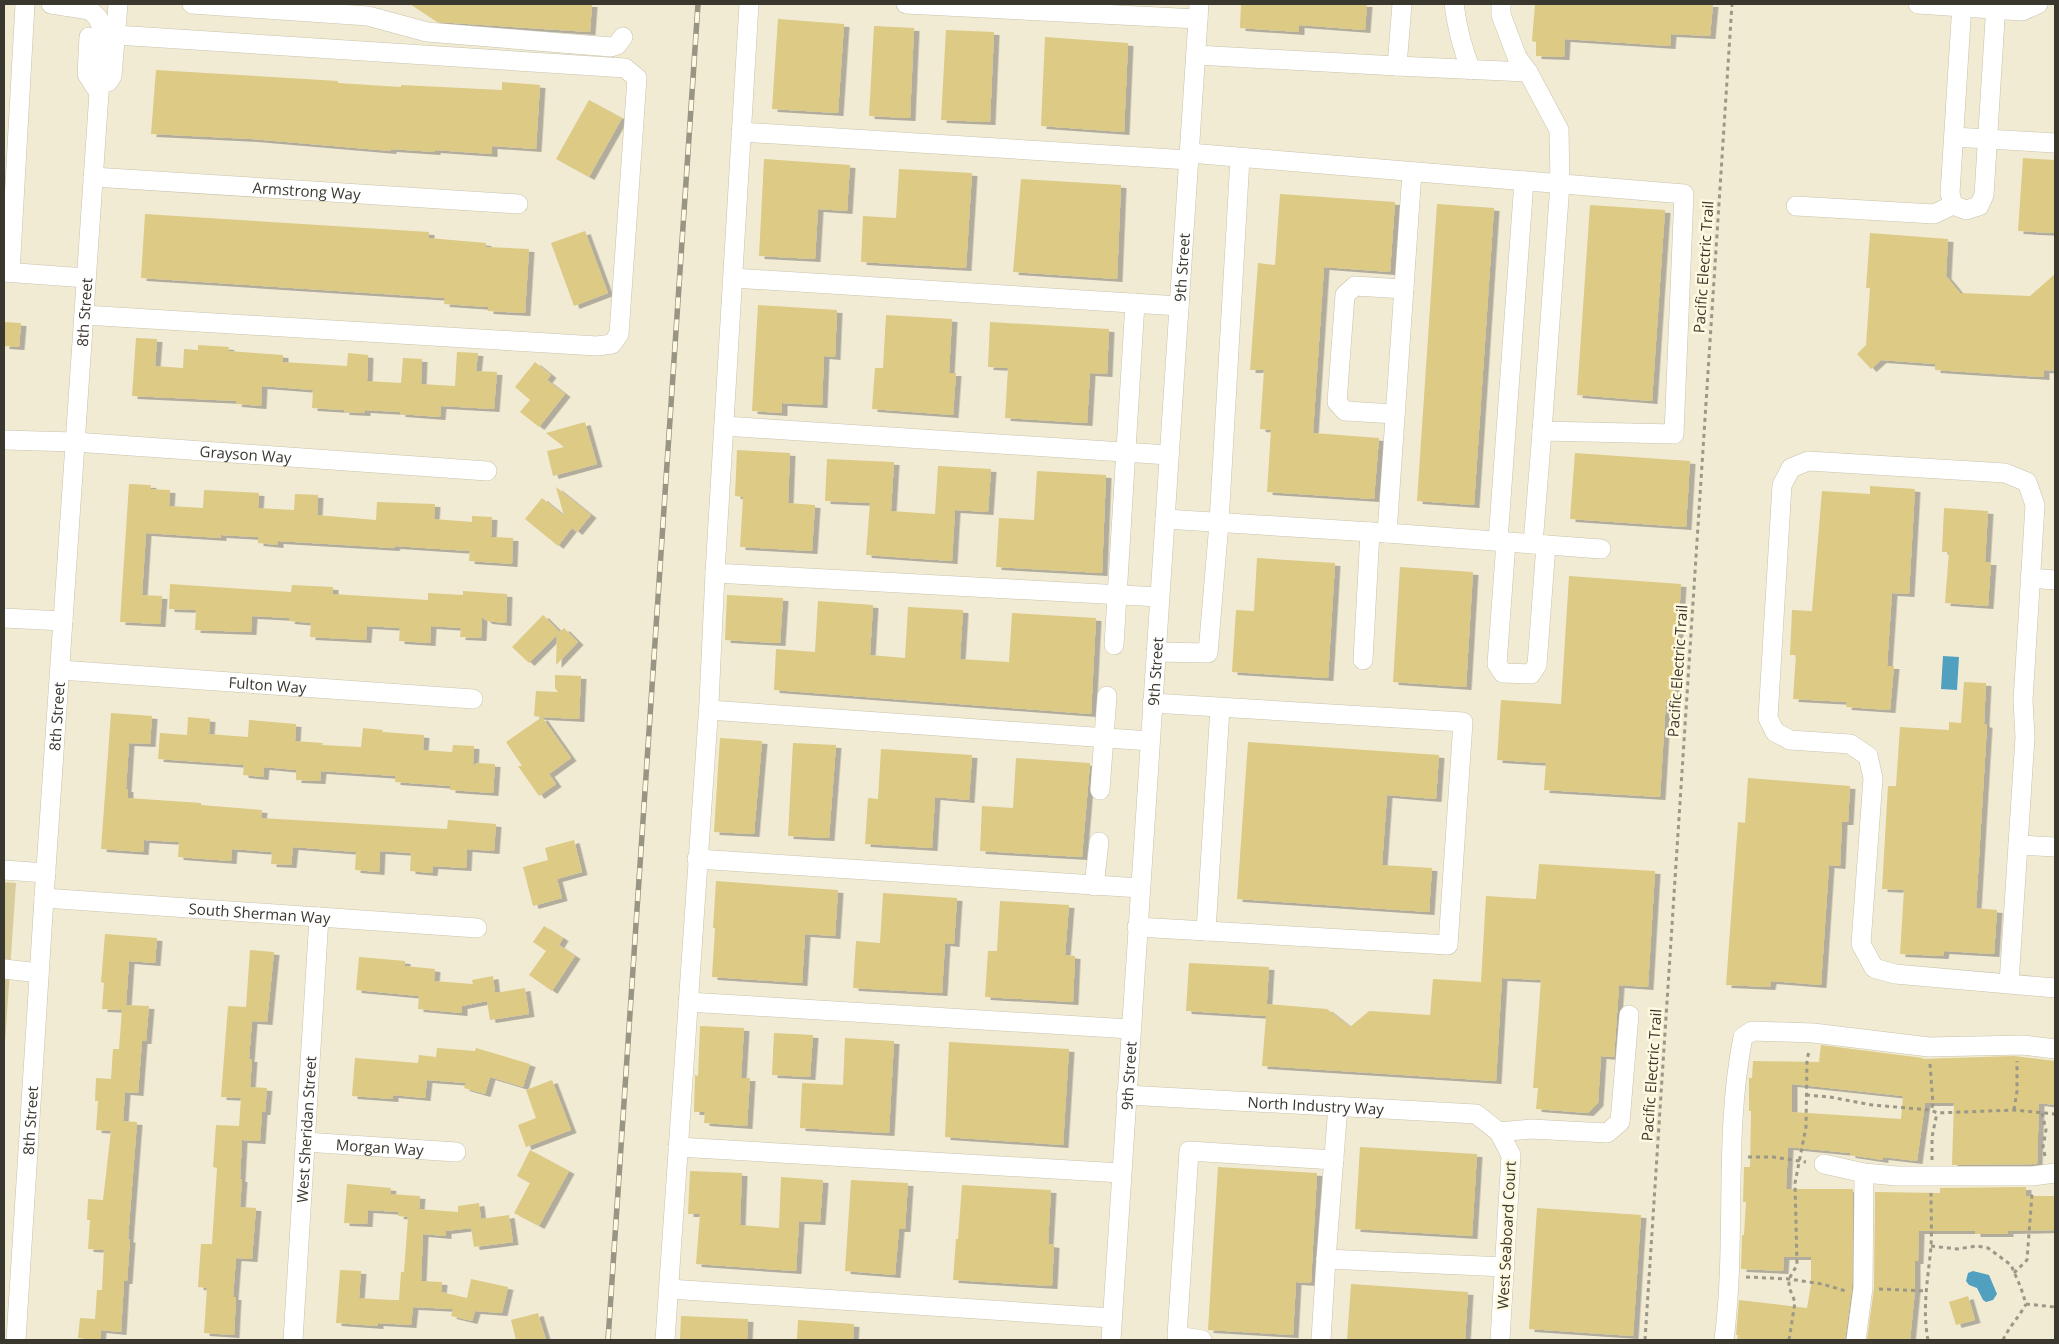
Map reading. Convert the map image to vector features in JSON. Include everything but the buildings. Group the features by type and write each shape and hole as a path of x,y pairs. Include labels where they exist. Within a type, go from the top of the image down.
{"street":[{"path":"25,4 7,273 86,278"},
{"path":"51,4 91,7 86,74 99,93"},
{"name":"8th Street","path":"12,1336 46,873 99,93 112,76 118,4"},
{"path":"192,4 368,16 427,32 611,47 617,44 623,37"},
{"path":"665,1340 708,710 749,4"},
{"path":"906,4 1199,12"},
{"path":"1397,66 1402,4"},
{"path":"1454,4 1456,25 1462,49 1471,70"},
{"path":"1501,4 1501,15 1513,49 1528,72 1559,130 1560,184 1542,431 1536,666 1531,674 1503,673 1497,664 1502,542 1524,181"},
{"path":"1918,4 1996,6 2022,11 2038,4"},
{"path":"1953,206 1950,193 1962,5"},
{"path":"1796,206 1934,214 1953,206 1966,210 1978,206 1984,195 1996,6"},
{"name":"9th Street","path":"1111,1340 1130,1029 1199,12"},
{"path":"84,315 597,346 612,344 619,334 637,78 625,68 116,34"},
{"path":"1196,55 1528,72"},
{"path":"741,132 1240,158 1684,194 1674,434 1542,431"},
{"path":"1954,137 2055,143"},
{"path":"1156,652 1208,653 1219,523 1240,158"},
{"path":"1363,660 1395,414 1412,172"},
{"name":"Armstrong Way","path":"93,177 518,204"},
{"path":"733,278 1179,306"},
{"path":"1395,414 1345,411 1337,402 1344,295 1354,286 1404,289"},
{"path":"1114,645 1135,304"},
{"path":"724,426 1169,456"},
{"name":"Grayson Way","path":"4,440 75,442 487,471"},
{"path":"2009,982 2025,737 2023,701 2035,505 2026,482 2006,473 1808,461 1791,468 1782,484 1768,718 1774,732 1790,740 1850,744 1868,756 1873,778 1862,944 1874,968 1895,974 2009,982 2055,988"},
{"path":"1165,519 1601,549"},
{"path":"715,573 1160,597"},
{"path":"2030,578 2055,580"},
{"path":"4,618 63,621"},
{"name":"Fulton Way","path":"60,670 473,699"},
{"path":"1100,790 1107,696"},
{"path":"1137,927 1448,945 1463,722 1152,703"},
{"path":"1206,931 1220,708"},
{"path":"708,710 1150,741"},
{"path":"1094,886 1099,842"},
{"path":"2018,845 2055,846"},
{"path":"698,859 1140,888"},
{"path":"4,870 46,873"},
{"name":"South Sherman Way","path":"44,898 476,928"},
{"name":"West Sheridan Street","path":"293,1340 319,917"},
{"path":"4,969 39,973"},
{"path":"688,1002 1130,1029"},
{"path":"1499,1132 1531,1129 1607,1133 1620,1122 1629,1016"},
{"path":"1724,1340 1730,1276 1730,1155 1743,1037 1752,1031 1813,1033 1929,1047 2016,1045 2055,1048"},
{"name":"North Industry Way","path":"1126,1095 1476,1114 1499,1132"},
{"path":"1321,1340 1338,1106"},
{"name":"West Seaboard Court","path":"1499,1132 1511,1155 1500,1340"},
{"name":"Morgan Way","path":"305,1142 456,1152"},
{"path":"678,1147 1121,1173"},
{"path":"1202,1340 1177,1336 1189,1151 1334,1160"},
{"path":"1824,1164 1864,1173 1897,1176 1935,1177 2045,1174"},
{"path":"1856,1340 1863,1288 1864,1173"},
{"path":"1326,1259 1505,1267"},
{"path":"669,1289 1112,1318"}],"path":[{"name":"Pacific Electric Trail","path":"1645,1340 1732,4"},
{"path":"1788,1340 1795,1302 1789,1287 1789,1279 1797,1266 1795,1182 1806,1127 1808,1060 1813,1033"},
{"path":"2014,1110 2018,1091 2016,1045"},
{"path":"1929,1047 1933,1104 1931,1110"},
{"path":"1806,1095 1830,1097 1872,1105 1931,1110 1937,1113 2014,1110 2055,1114"},
{"path":"1928,1340 1925,1327 1926,1291 1931,1246 1931,1192 1935,1177 1932,1160 1932,1137 1937,1113"},
{"path":"2014,1273 2027,1260 2033,1199 2045,1174 2043,1147 2046,1130 2042,1113"},
{"path":"1730,1155 1773,1157 1824,1164"},
{"path":"1931,1246 1957,1249 1977,1246 1988,1248 2011,1265 2026,1304 2020,1316 2009,1327 2003,1340"},
{"path":"1730,1276 1789,1279 1822,1284 1845,1291 1863,1288 1926,1291"},
{"path":"2026,1304 2055,1307"}],"shaded area":[{"path":"4,882 16,883 4,1057"}],"water":[{"path":"1943,656 1959,657 1957,690 1941,689"},
{"path":"1973,1271 1989,1275 1997,1294 1993,1300 1986,1302 1983,1300 1977,1288 1969,1285 1966,1281 1968,1273"}],"railway":[{"path":"608,1340 698,4"}]}
